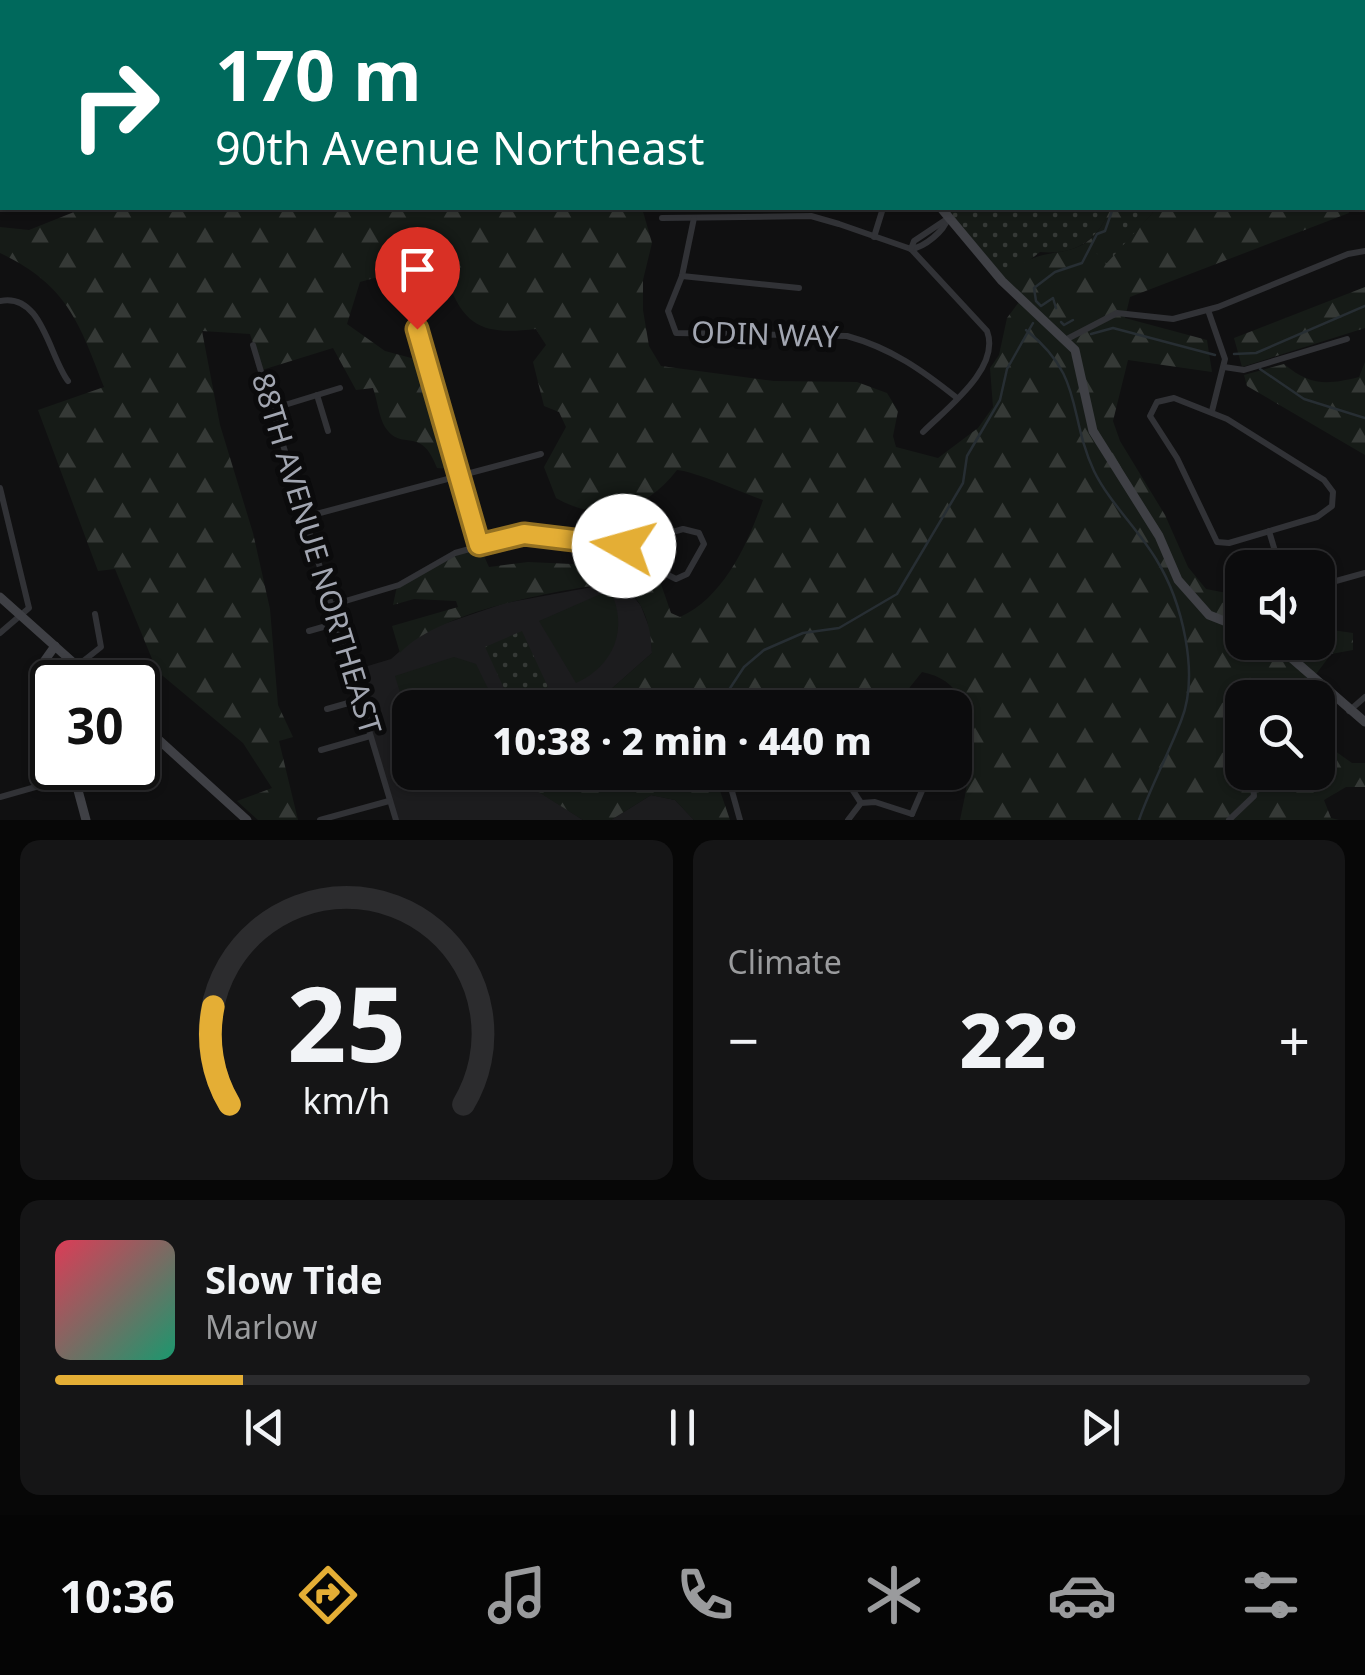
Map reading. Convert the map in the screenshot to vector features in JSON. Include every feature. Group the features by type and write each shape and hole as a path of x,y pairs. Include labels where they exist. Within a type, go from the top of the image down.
{"main road":[{"path":"942,210 1002,281 1066,340 1081,366 1093,431 1160,536 1180,583 1208,615 1225,622"},
{"path":"0,596 71,660"},
{"path":"47,660 56,646"},
{"path":"1292,660 1348,712 1365,722"},
{"path":"160,741 247,820"},
{"path":"78,790 86,820"}],"street":[{"path":"874,237 882,210"},
{"path":"662,218 810,216 911,249 987,330 991,342 985,363 923,432"},
{"name":"ODIN WAY","path":"694,218 682,276 668,311 676,332 847,336 871,342 915,364 956,398"},
{"path":"911,249 914,242 948,218"},
{"path":"1066,340 1118,313 1165,319 1208,310 1348,254 1365,251"},
{"path":"682,276 798,288"},
{"path":"0,301 16,299 46,334 68,380"},
{"path":"1208,310 1224,352 1212,411"},
{"path":"417,329 479,545"},
{"path":"1224,367 1244,370 1346,339"},
{"name":"88TH AVENUE NORTHEAST","path":"253,345 396,820"},
{"path":"274,408 340,388"},
{"path":"317,395 328,431"},
{"path":"1174,398 1212,411 1294,459 1331,488 1332,506 1323,515 1217,542 1177,458 1152,423 1152,407 1159,400 1174,398"},
{"path":"306,517 541,454"},
{"path":"0,488 29,608 0,633"},
{"path":"332,605 399,585 455,552 524,534 624,546 688,529 699,533 704,544 687,574 676,579 668,575 658,546 644,542"},
{"path":"1269,531 1274,550"},
{"path":"1335,582 1365,574"},
{"path":"85,660 101,647 94,614"},
{"path":"309,631 337,623"},
{"path":"1348,712 1365,697"},
{"path":"327,709 360,700"},
{"path":"321,750 370,736"},
{"path":"323,738 332,747"},
{"path":"0,797 30,787"},
{"path":"732,790 740,820"},
{"path":"853,790 861,803"},
{"path":"848,820 861,803 875,802 912,817 923,790"},
{"path":"1229,820 1254,796 1254,790"},
{"path":"320,820 390,801"}],"shaded area":[{"path":"614,583 626,587 641,606 651,632 652,653 610,690 392,690 392,790 536,790 583,820 396,820 351,671 391,659 423,631 505,603"},
{"path":"651,795 675,800 694,820 611,820"}],"green space":[{"path":"79,210 643,210 652,243 643,280 643,310 649,346 661,366 774,381 857,382 887,393 898,411 893,436 896,447 938,458 978,428 993,407 990,368 999,355 1007,318 1022,298 1002,281 1033,258 1075,248 1087,241 1110,210 1128,210 1114,247 1094,250 1106,264 1155,210 1348,210 1349,213 1130,297 1125,318 1207,340 1212,372 1128,360 1113,421 1120,441 1165,515 1188,567 1206,589 1225,593 1225,660 1327,660 1312,680 1225,680 1225,790 1335,790 1335,751 1352,763 1365,763 1365,787 1346,787 1324,800 1331,818 1339,820 960,820 966,790 972,790 972,690 954,690 944,680 922,672 908,690 610,690 652,653 644,611 632,594 614,583 532,597 470,614 418,638 400,653 392,626 458,607 456,601 414,599 393,605 397,586 455,553 479,545 489,567 528,562 615,566 643,557 653,561 671,613 680,617 709,597 732,568 763,500 677,470 651,495 622,509 590,510 556,498 544,467 566,427 559,412 544,406 533,362 546,345 536,329 505,331 472,320 463,312 449,284 438,286 431,262 360,282 347,324 385,351 415,359 428,385 450,469 437,468 425,447 391,434 383,423 373,388 356,390 333,348 262,370 250,334 202,331 220,425 253,533 270,609 278,705 293,737 279,741 298,820 258,820 237,801 272,788 243,743 160,674 160,660 152,660 115,569 98,571 38,410 104,387 78,324 56,292 23,265 0,253 0,227 29,230"},
{"path":"943,210 1110,210 1084,244 1064,251 1040,252 1002,282"},
{"path":"1113,210 1155,210 1106,265 1088,251"},
{"path":"1365,287 1365,328 1242,367 1234,338"},
{"path":"1365,362 1365,455 1247,386 1244,375 1284,364 1311,380 1337,381 1359,377"},
{"path":"610,590 618,618 614,644 600,667 576,683 539,621"},
{"path":"1335,630 1353,633 1353,650 1335,653"},
{"path":"522,631 548,687 505,690 485,647"},
{"path":"454,657 476,664 489,690 399,690 395,676"},
{"path":"535,790 720,790 730,820 694,820 675,800 651,795 611,820 583,820"}],"waterway":[{"path":"1056,308 1053,298 1041,306 1034,288 1055,272 1082,263 1097,234 1105,231 1112,210"},
{"path":"1234,354 1256,353 1365,306"},
{"path":"1061,322 1064,325 1073,320"},
{"path":"729,690 744,667 764,650 803,633 839,628 897,594 963,483 967,456 1000,400 1007,369 1033,323"},
{"path":"1091,334 1113,328 1215,355"},
{"path":"1026,330 1058,364 1072,396 1094,471 1156,559 1180,616 1188,660 1186,702 1139,820"},
{"path":"1260,369 1304,399 1365,418"}],"route":[{"path":"417,329 479,545 539,534 624,546"}]}
